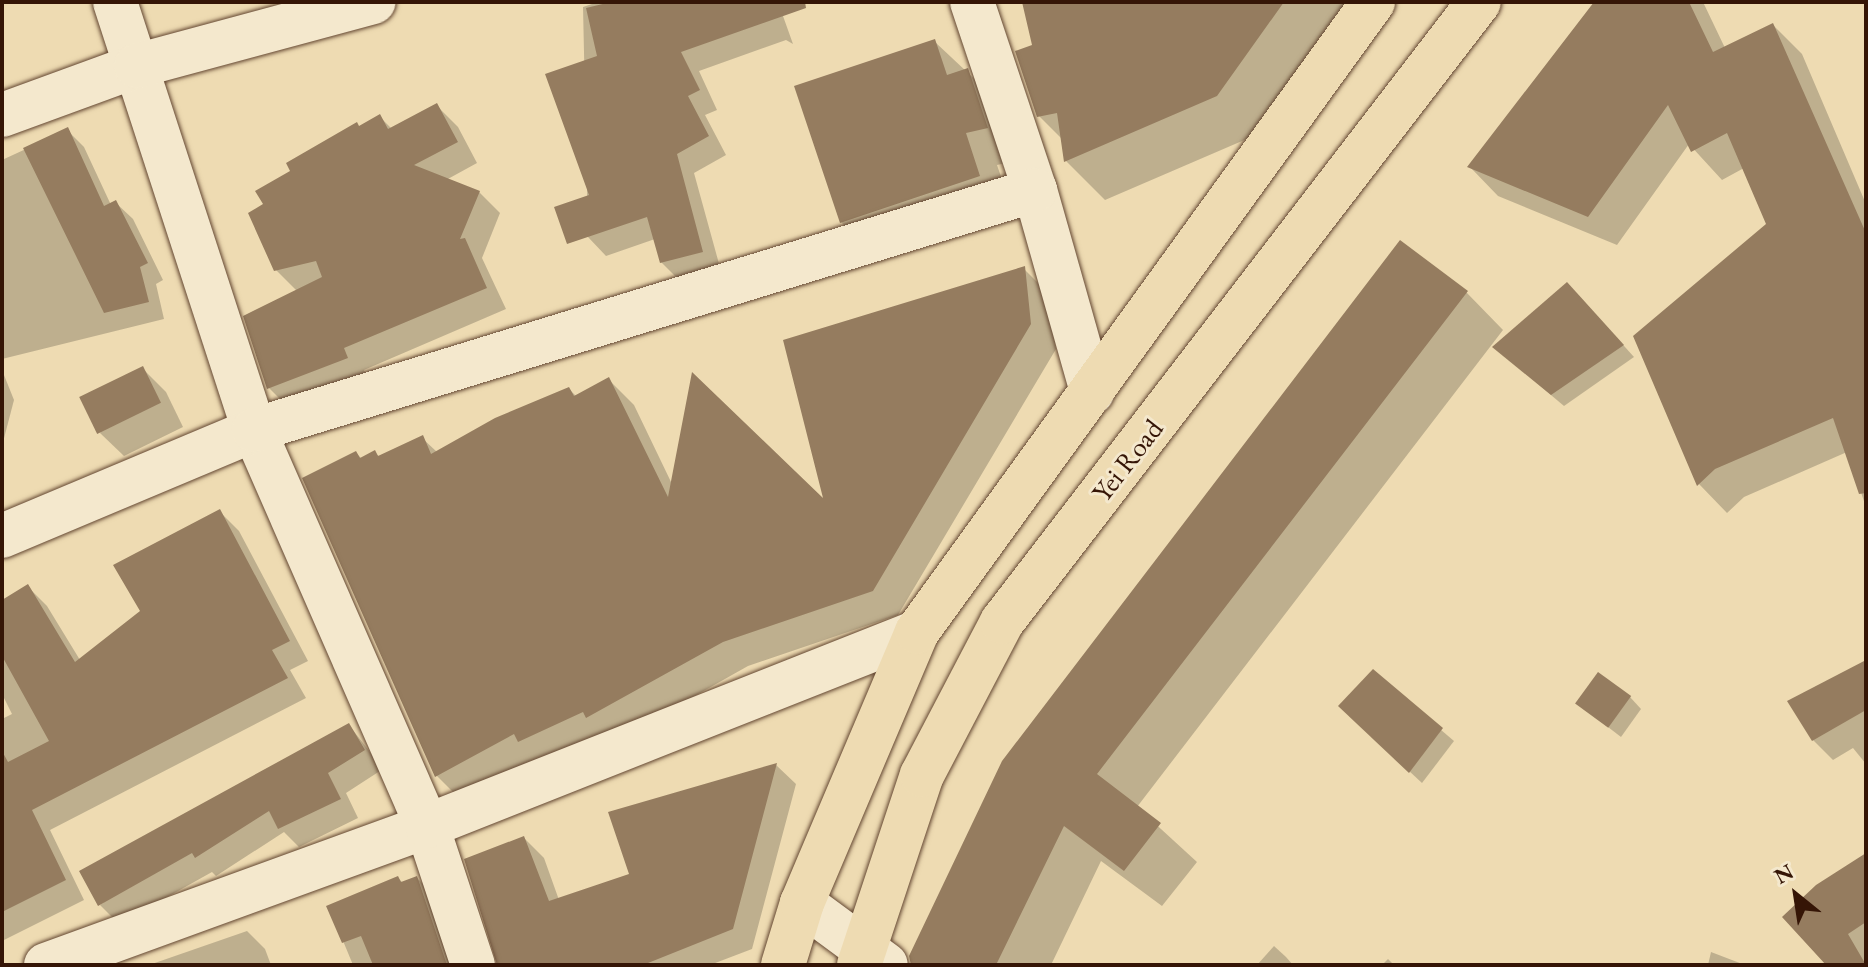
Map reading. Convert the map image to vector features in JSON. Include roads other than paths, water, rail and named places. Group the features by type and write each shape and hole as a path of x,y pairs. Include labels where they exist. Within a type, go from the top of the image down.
{"main road":[{"path":"783,965 802,903 917,632 1373,2"},
{"name":"Yei Road","path":"869,959 922,775 1002,622 1479,2"}],"street":[{"path":"115,2 254,430 427,826 473,965"},
{"path":"2,115 136,66 374,2"},
{"path":"972,2 1035,190 1092,392"},
{"path":"2,536 254,430 1035,190"},
{"path":"46,965 427,826 917,632"},
{"path":"802,903 869,959"}]}
